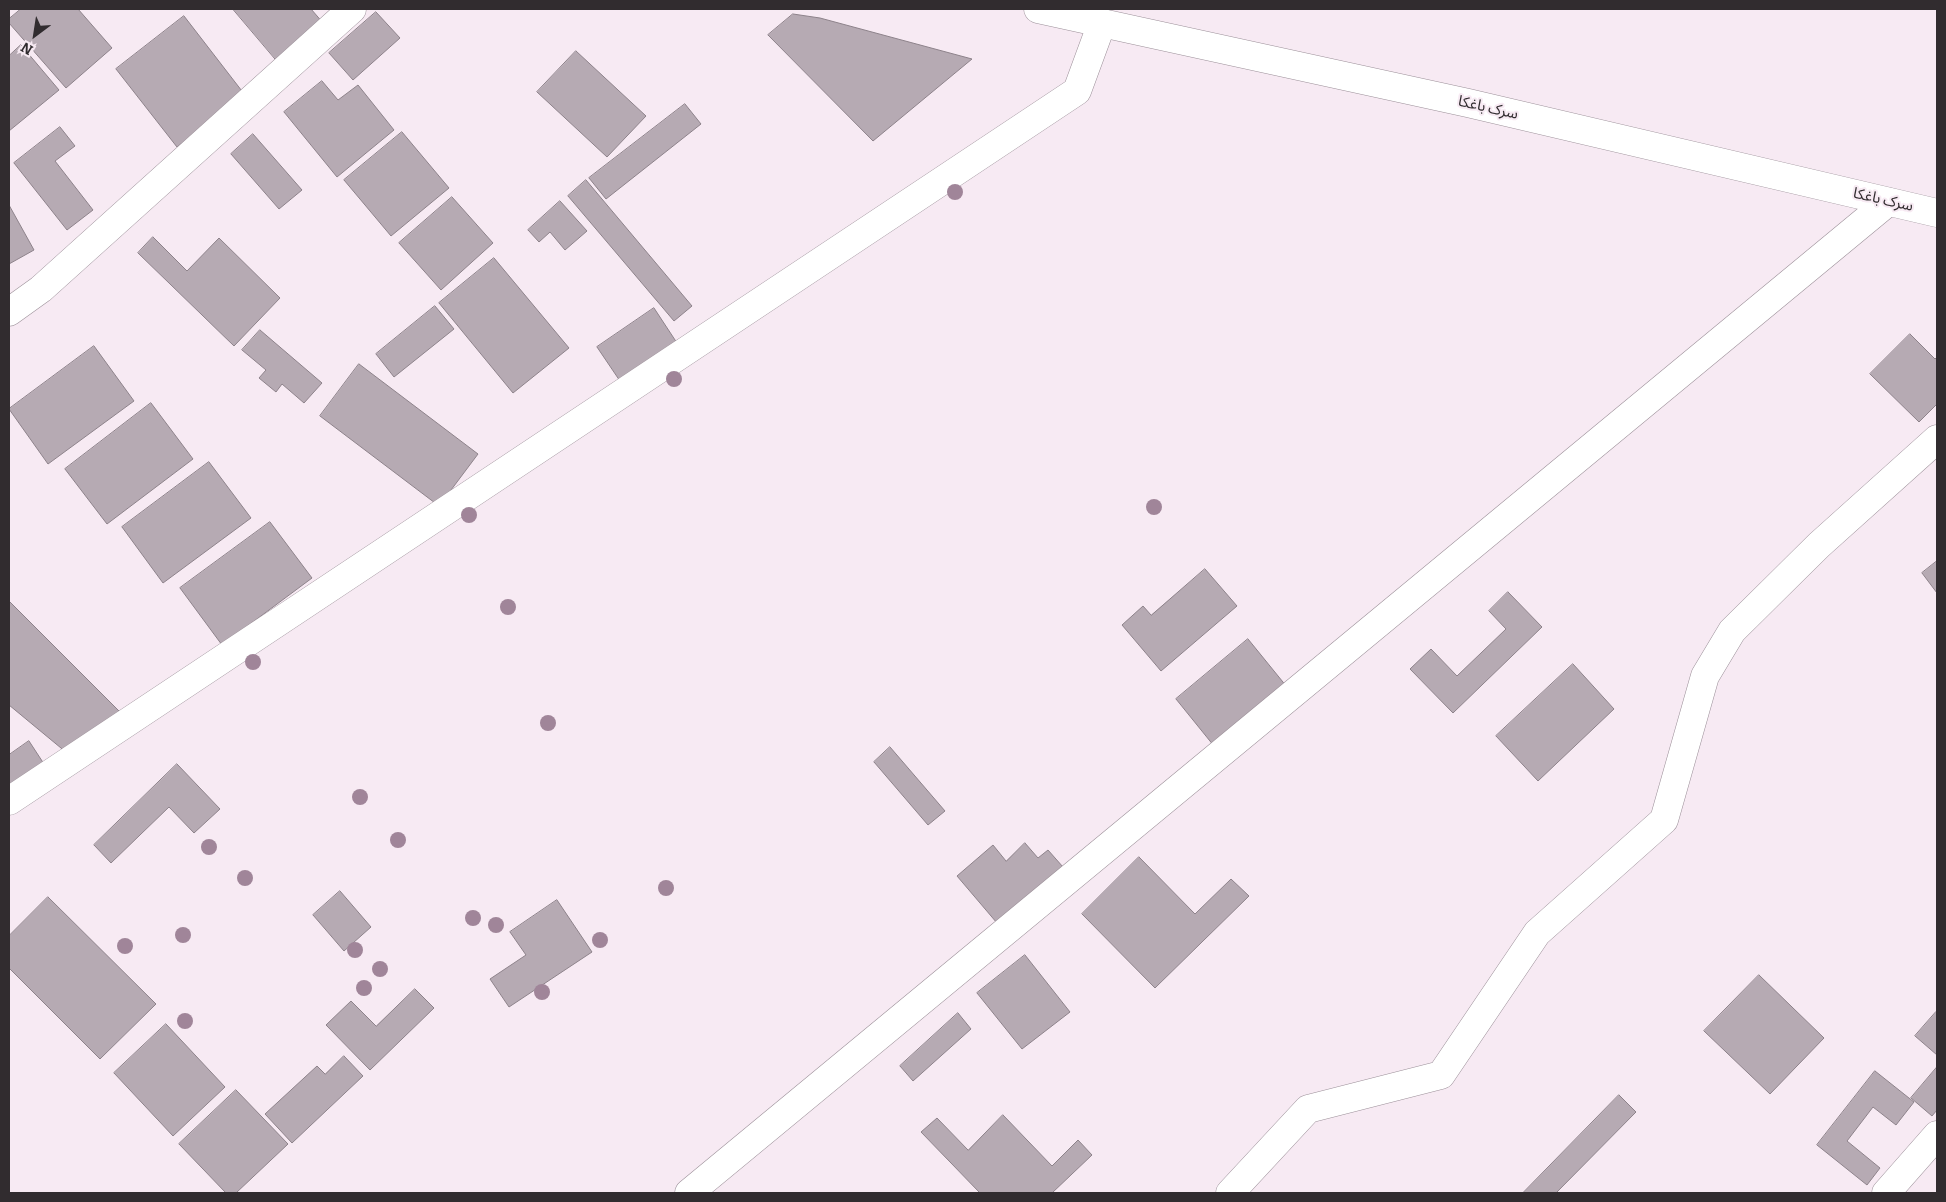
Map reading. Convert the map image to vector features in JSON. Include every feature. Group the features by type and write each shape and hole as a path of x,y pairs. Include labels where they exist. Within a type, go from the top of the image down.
{"street":[{"path":"9,312 41,290 352,9"},
{"name":"سرک باغکا","path":"1038,9 1468,103 1937,213"},
{"path":"9,801 1077,91 1102,23"},
{"path":"689,1193 1888,202"},
{"path":"1230,1193 1308,1109 1440,1074 1537,933 1664,820 1705,676 1732,631 1819,545 1937,439"},
{"path":"1886,1193 1937,1135"}],"building":[{"path":"21,9 78,9 112,48 66,88 9,23 9,19"},
{"path":"233,9 311,9 324,24 278,62"},
{"path":"376,12 400,38 353,80 329,53"},
{"path":"793,14 820,18 972,59 873,141 768,35"},
{"path":"184,16 245,95 177,147 116,69"},
{"path":"21,45 59,90 9,131 9,56"},
{"path":"576,51 646,116 607,157 537,92"},
{"path":"322,81 338,100 358,85 394,130 337,177 284,112"},
{"path":"685,104 701,124 606,199 589,178"},
{"path":"60,127 75,146 55,161 93,210 67,230 14,163"},
{"path":"402,132 449,188 391,236 344,180"},
{"path":"253,134 302,190 279,209 231,154"},
{"path":"586,180 692,306 674,321 568,196"},
{"path":"452,197 493,243 441,290 399,243"},
{"path":"560,201 587,231 565,250 550,232 539,242 528,230"},
{"path":"9,205 34,250 9,264"},
{"path":"153,237 187,271 219,238 280,298 234,346 138,253"},
{"path":"494,258 569,348 513,393 439,303"},
{"path":"435,306 454,329 394,377 376,354"},
{"path":"654,308 679,346 622,384 597,347"},
{"path":"260,330 322,383 304,403 282,384 276,392 259,378 266,370 242,350"},
{"path":"1910,334 1935,359 1937,357 1937,404 1919,422 1870,374"},
{"path":"94,346 134,401 48,464 9,409"},
{"path":"359,364 478,454 439,506 320,416"},
{"path":"151,403 193,459 107,524 65,469"},
{"path":"209,462 251,518 163,583 122,527"},
{"path":"270,522 312,578 222,645 180,588"},
{"path":"1937,561 1937,593 1922,573"},
{"path":"1205,569 1237,606 1161,671 1122,625 1143,606 1151,615"},
{"path":"1508,592 1542,627 1453,713 1410,669 1431,649 1457,676 1506,629 1489,611"},
{"path":"9,601 122,714 67,753 9,705"},
{"path":"1248,639 1287,687 1214,746 1176,699"},
{"path":"1573,664 1614,709 1538,781 1496,736"},
{"path":"29,741 46,767 9,792 9,755"},
{"path":"890,747 945,811 928,825 874,762"},
{"path":"177,764 220,809 194,833 169,807 111,863 94,845"},
{"path":"1025,843 1038,858 1048,850 1063,867 997,923 957,876 993,845 1006,861"},
{"path":"1139,857 1195,914 1231,879 1249,896 1155,988 1082,914"},
{"path":"340,891 371,927 344,951 313,915"},
{"path":"48,897 156,1004 100,1059 9,968 9,936"},
{"path":"557,900 592,952 509,1007 490,979 526,955 510,932"},
{"path":"1025,955 1070,1012 1022,1049 977,993"},
{"path":"1759,975 1824,1038 1770,1094 1704,1031"},
{"path":"415,989 434,1008 370,1070 326,1025 351,1001 376,1026"},
{"path":"958,1013 971,1029 913,1081 900,1066"},
{"path":"1937,1013 1937,1055 1915,1036"},
{"path":"166,1024 225,1087 173,1136 114,1073"},
{"path":"344,1056 363,1076 292,1143 265,1114 317,1066 325,1074"},
{"path":"1937,1067 1937,1110 1932,1116 1911,1098"},
{"path":"1875,1071 1914,1102 1896,1125 1873,1107 1847,1141 1880,1168 1867,1185 1817,1145"},
{"path":"236,1090 288,1144 236,1193 226,1193 179,1144"},
{"path":"1619,1095 1636,1112 1556,1193 1523,1193"},
{"path":"1003,1115 1052,1166 1078,1140 1092,1155 1052,1193 980,1193 921,1132 937,1118 968,1150"}]}
